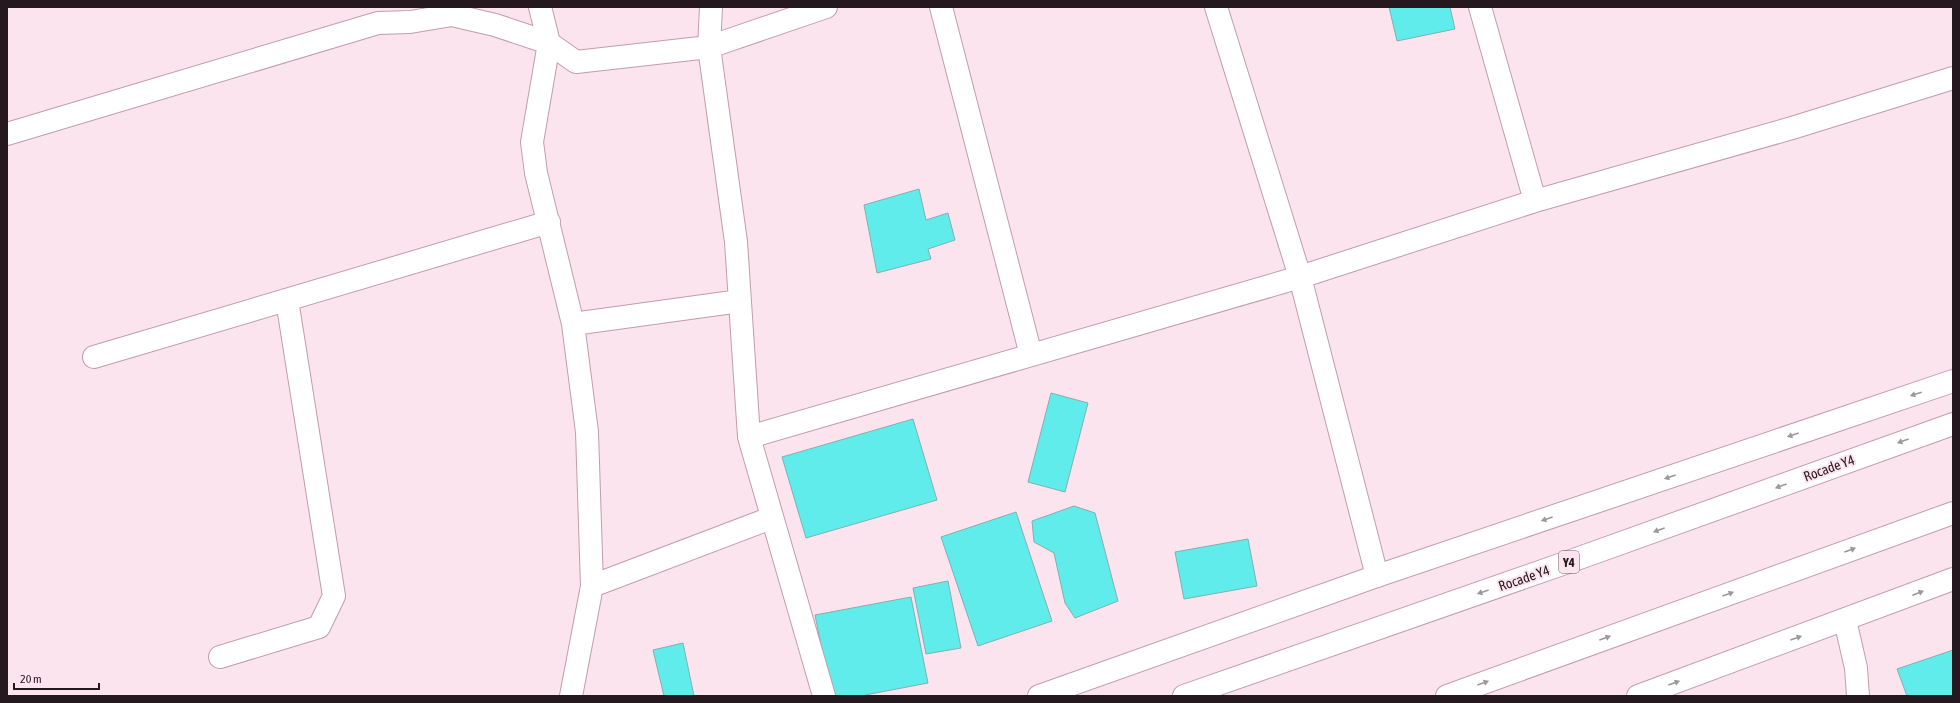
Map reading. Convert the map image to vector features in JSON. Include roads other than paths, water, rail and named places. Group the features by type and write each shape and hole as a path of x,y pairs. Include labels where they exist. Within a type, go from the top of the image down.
{"main road":[{"path":"540,7 548,43 532,142 536,173 574,324 587,432 592,586 571,696"},
{"path":"712,7 709,47 736,242 749,437 771,518 824,696"},
{"path":"7,134 378,23 410,22 452,15 495,25 548,43 576,62 709,47 826,7"},
{"path":"940,7 1031,355"},
{"path":"1216,7 1300,277 1377,576"},
{"path":"1480,7 1535,201"},
{"path":"749,437 1300,277 1535,201 1792,128 1953,78"},
{"path":"94,357 549,222"},
{"path":"220,657 319,626 334,596 287,300"},
{"path":"574,324 740,301"},
{"path":"1039,696 1377,576 1953,381"},
{"name":"Rocade Y4","path":"1184,696 1571,561 1953,424"},
{"path":"1447,696 1953,513"},
{"path":"592,586 771,518"},
{"path":"1638,696 1953,579"},
{"path":"1845,620 1856,668 1858,696"}]}
